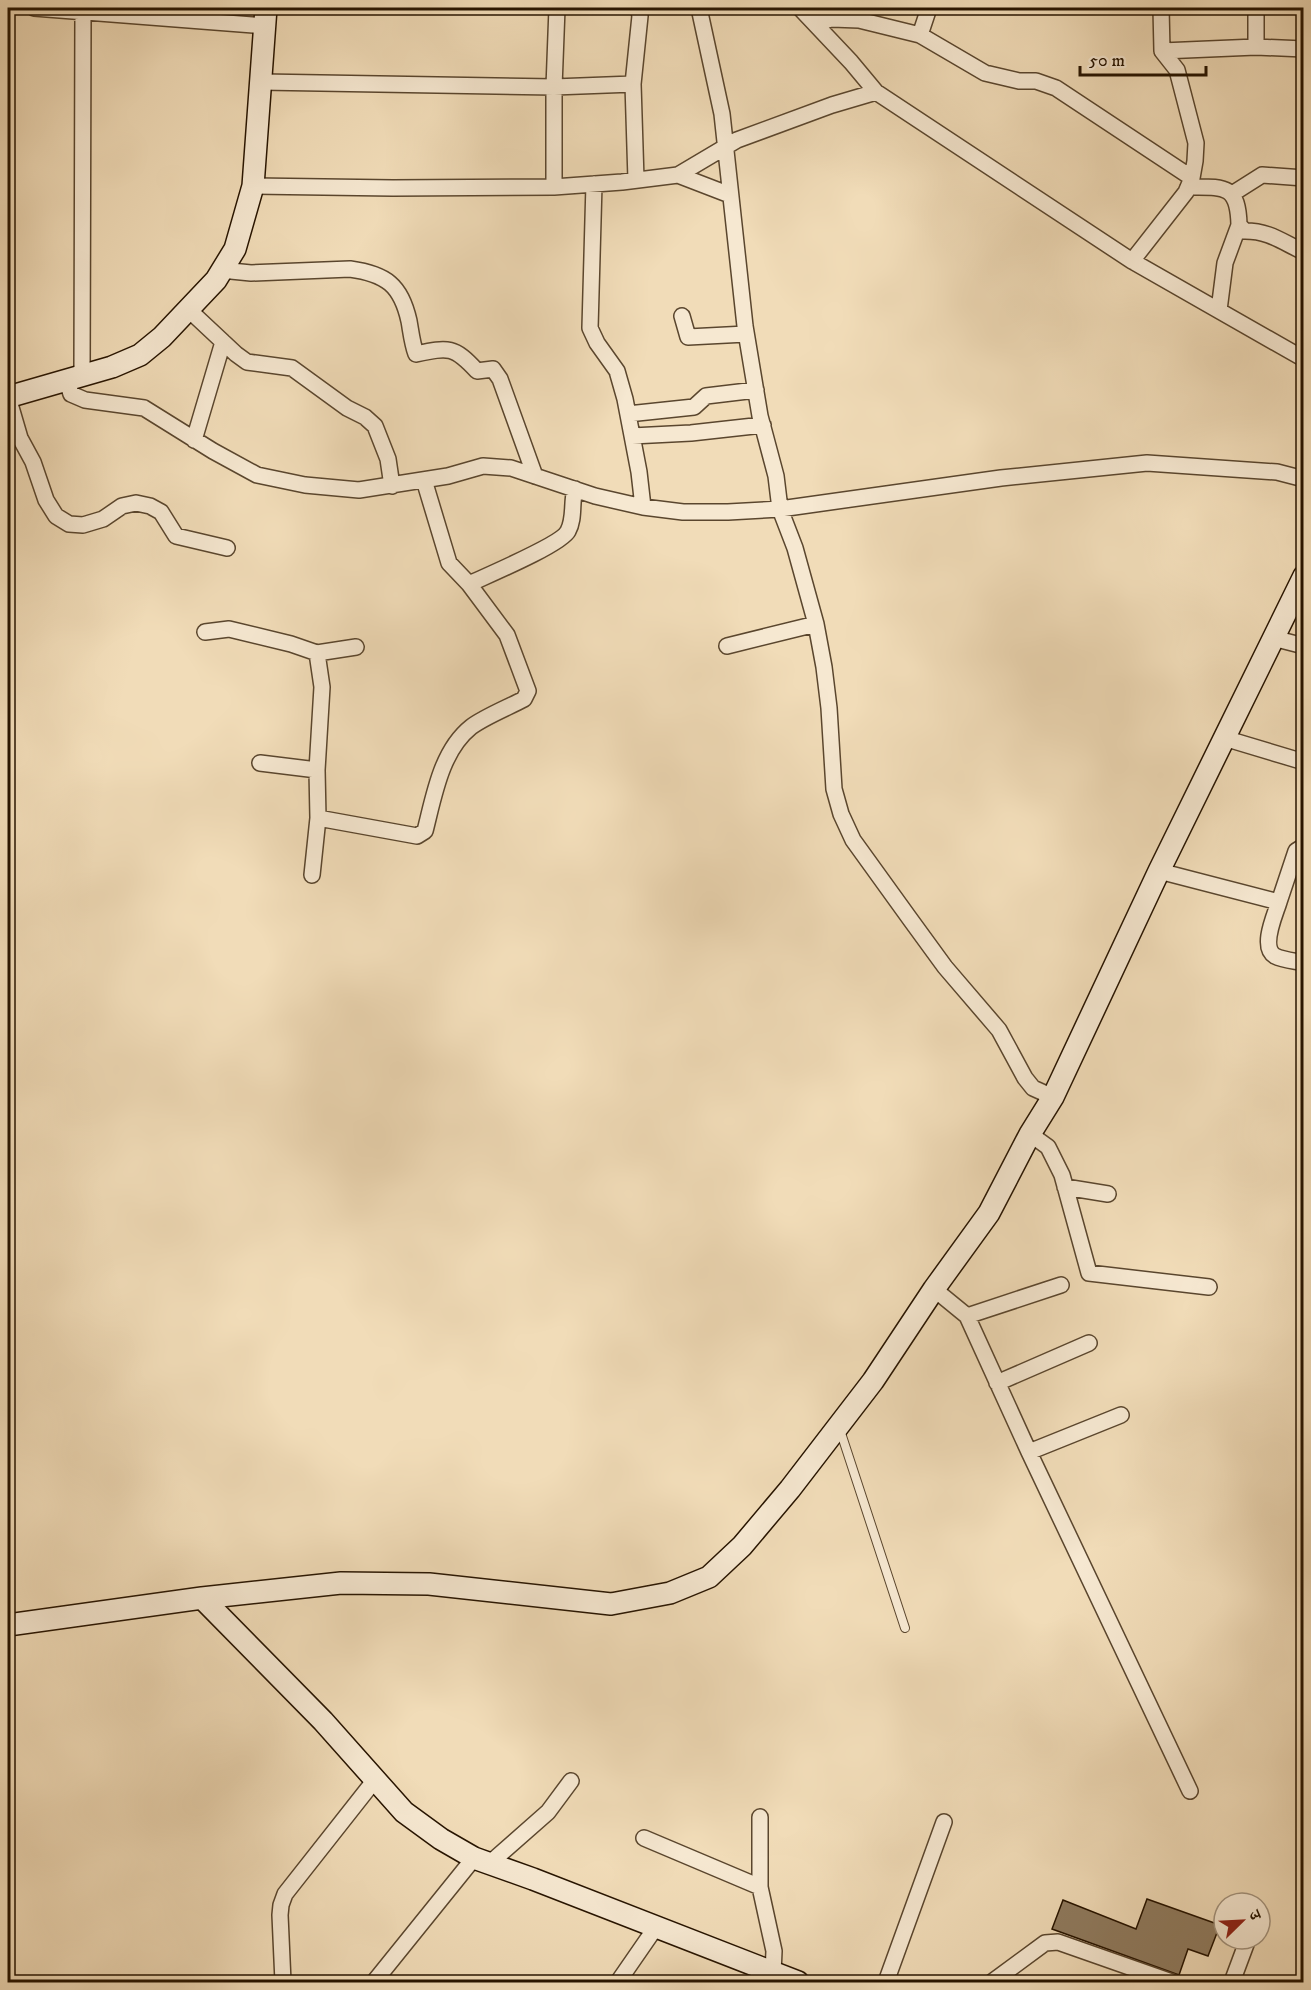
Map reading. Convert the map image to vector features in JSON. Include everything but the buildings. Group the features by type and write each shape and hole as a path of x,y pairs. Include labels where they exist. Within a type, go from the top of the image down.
{"main road":[{"path":"8,397 75,379 140,355 162,338 216,280 235,249 253,186 266,17"},
{"path":"8,1625 202,1598 341,1583 429,1584 611,1604 670,1593 710,1577 742,1546 839,1426 873,1381 934,1289 989,1213 1030,1134 1053,1097 1159,871 1304,576"},
{"path":"202,1598 323,1721 404,1812 441,1839 482,1861 798,1983"}],"street":[{"path":"34,8 266,17"},
{"path":"554,187 557,8"},
{"path":"636,180 633,84 640,16 638,8"},
{"path":"699,8 722,114 746,334 763,425 776,476 780,509 795,548 816,624 829,708 834,789 841,814 853,840 945,967 999,1030 1025,1078 1033,1088 1053,1097"},
{"path":"800,8 876,92 1132,261 1304,359"},
{"path":"920,35 929,8"},
{"path":"1132,261 1190,183 1195,161 1196,143 1177,70 1162,51 1161,8"},
{"path":"1256,8 1256,47"},
{"path":"83,11 75,379 71,393 86,400 144,408 194,440 257,475 305,485 359,490 424,480 483,466 511,468 595,496 643,507 683,512 780,509 1000,478 1147,463 1277,472 1304,479"},
{"path":"815,23 832,19 859,20 920,35 985,73 1019,81 1036,81 1056,88 1190,183 1215,187 1232,194 1238,203 1239,225 1225,263 1219,310"},
{"path":"1162,51 1256,47 1304,49"},
{"path":"262,82 554,87 633,84"},
{"path":"253,186 554,187 678,175 737,140 832,105 876,92"},
{"path":"678,175 730,195"},
{"path":"1232,194 1262,176 1304,178"},
{"path":"594,184 590,328 597,343 617,371 628,414 643,507"},
{"path":"1239,225 1245,231 1261,231 1304,252"},
{"path":"224,267 231,271 251,273 350,269 365,271 388,281 405,304 416,354 449,349 459,353 477,371 493,369 500,379 535,476"},
{"path":"189,310 248,362 292,368 347,408 365,417 375,426 388,459 392,486"},
{"path":"682,316 688,337 746,334"},
{"path":"194,440 223,342"},
{"path":"628,414 694,406 706,396 756,390"},
{"path":"8,397 20,438 33,462 46,500 56,516 69,524 82,525 103,519 122,506 136,503 150,506 161,512 176,536 227,548"},
{"path":"632,436 691,433 763,425"},
{"path":"318,818 417,836 424,831 445,760 458,742 471,727 524,699 528,691 507,635 469,584 449,563 424,480"},
{"path":"469,584 549,546 568,533 575,489"},
{"path":"727,646 816,624"},
{"path":"205,632 230,629 317,653 356,647"},
{"path":"1273,638 1304,646"},
{"path":"312,876 318,818 317,770 322,687 317,653"},
{"path":"1224,738 1304,762"},
{"path":"260,763 317,770"},
{"path":"1304,846 1296,851 1267,943 1269,950 1275,956 1304,963"},
{"path":"1159,871 1280,902"},
{"path":"1030,1134 1048,1147 1062,1175 1089,1273 1209,1287"},
{"path":"1065,1187 1108,1194"},
{"path":"968,1316 1061,1285"},
{"path":"934,1289 968,1316 1029,1452 1190,1791"},
{"path":"997,1383 1089,1343"},
{"path":"1029,1452 1121,1414"},
{"path":"283,1983 280,1915 285,1894 374,1781"},
{"path":"374,1983 482,1861 548,1812 571,1781"},
{"path":"760,1816 760,1887 774,1951 773,1973"},
{"path":"886,1983 944,1821"},
{"path":"644,1838 760,1887"},
{"path":"618,1983 656,1927"},
{"path":"992,1983 1045,1943 1058,1942 1172,1983"},
{"path":"1232,1983 1244,1951"}],"lane":[{"path":"839,1426 905,1628"}]}
